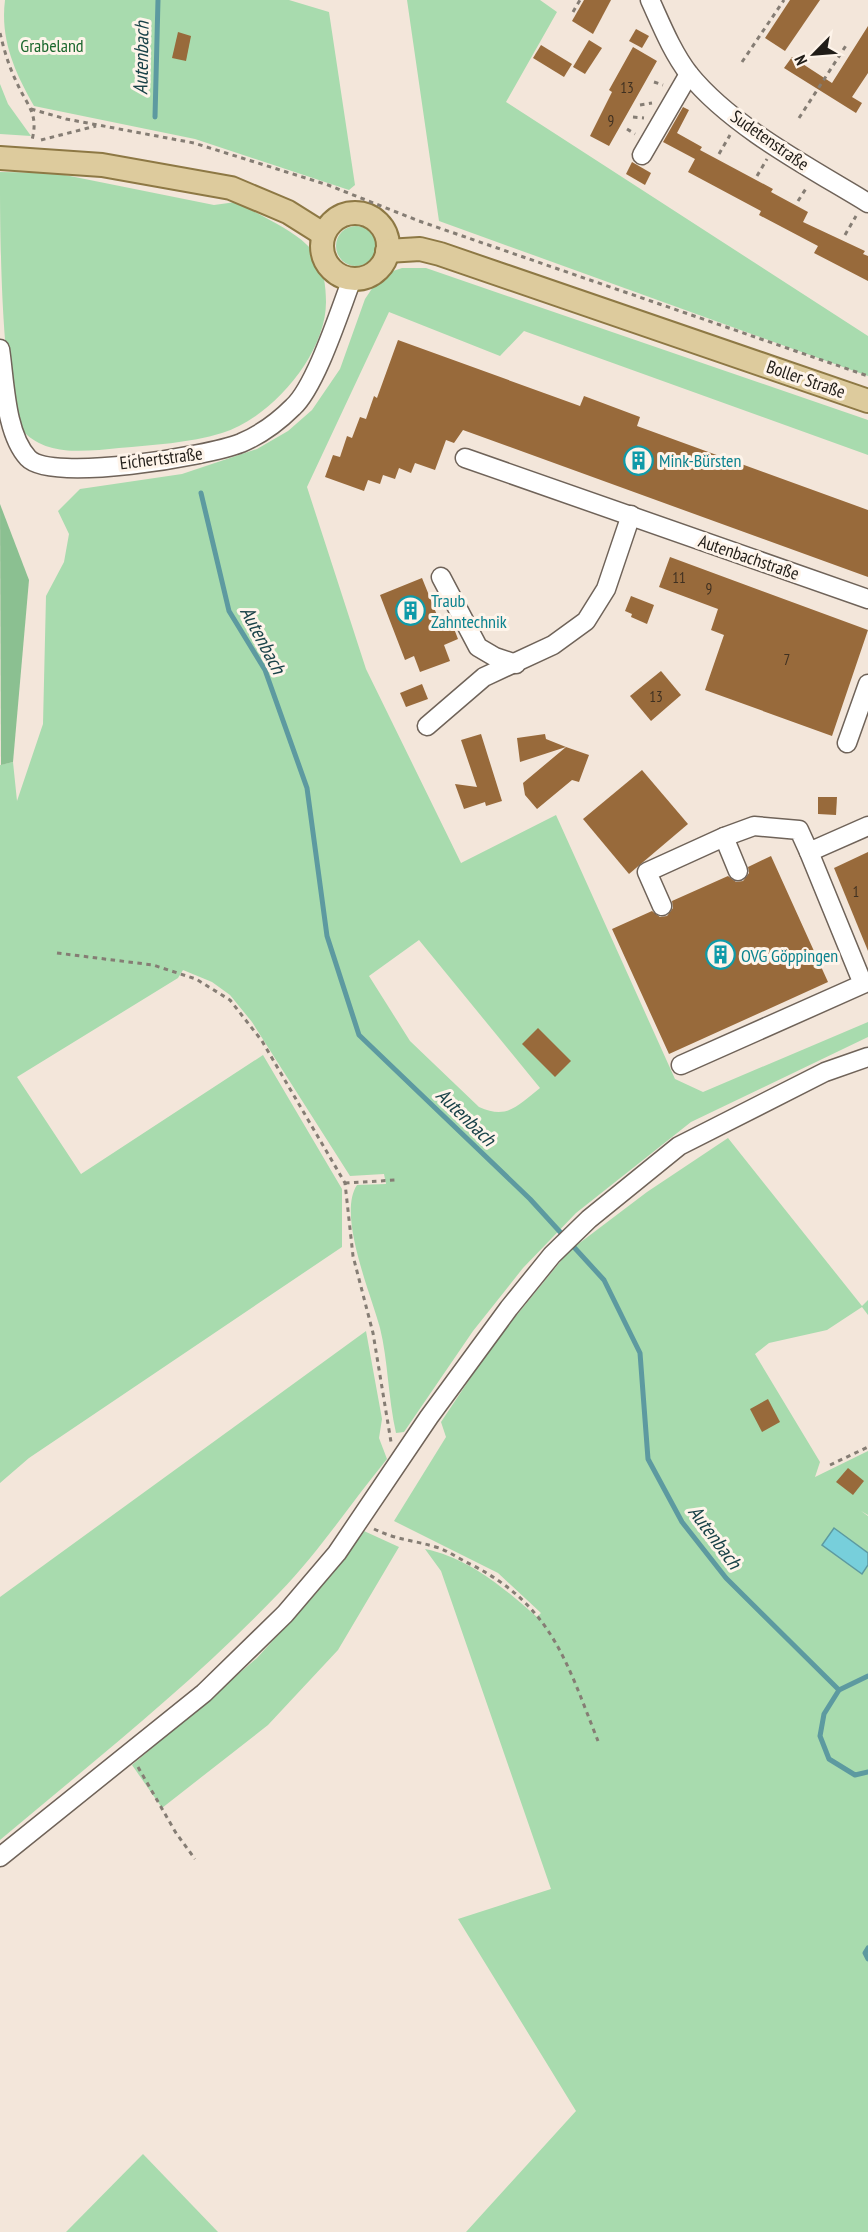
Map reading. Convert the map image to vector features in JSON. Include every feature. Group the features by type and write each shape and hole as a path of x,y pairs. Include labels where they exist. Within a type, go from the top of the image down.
{"main road":[{"path":"8,158 102,165 231,188 288,212 323,234"},
{"path":"363,214 380,224 385,232 387,251 379,269 362,279 352,279 333,272 327,264 322,255 323,234 328,226 344,215 363,214"},
{"name":"Boller Straße","path":"387,251 420,249 440,254 868,401"}],"street":[{"name":"Sudetenstraße","path":"650,0 671,44 689,74 738,120 866,202"},
{"path":"642,155 689,74"},
{"name":"Eichertstraße","path":"0,349 13,436 29,459 45,467 68,470 201,455 257,435 295,405 321,361 352,279"},
{"name":"Autenbachstraße","path":"465,458 868,599"},
{"path":"427,726 484,677 516,664 552,645 586,621 606,589 631,515"},
{"path":"441,577 478,647 495,657 516,664"},
{"path":"847,743 868,684"},
{"path":"662,906 647,872 754,826 799,830 863,984 681,1065"},
{"path":"809,852 868,826"},
{"path":"724,837 738,871"},
{"path":"0,1857 204,1693 285,1614 337,1554 509,1308 552,1256 590,1219 679,1146 825,1072 868,1058"}],"path":[{"path":"573,12 580,0"},
{"path":"742,62 784,0"},
{"path":"0,33 18,86 32,109 36,126 32,142 81,132 97,125"},
{"path":"799,118 847,44"},
{"path":"32,109 97,125 194,143 328,184 419,221 868,376"},
{"path":"719,154 738,120"},
{"path":"845,235 866,202"},
{"path":"57,953 153,965 196,979 230,1000 262,1041 345,1183 352,1256 373,1333 396,1467"},
{"path":"345,1183 396,1180"},
{"path":"830,1465 868,1447"},
{"path":"359,1521 396,1540 440,1548 495,1577 538,1615 566,1661 598,1741"},
{"path":"127,1754 139,1768 176,1833 195,1859"}],"green space":[{"name":"Grabeland","path":"5,0 289,0 329,12 355,185 349,190 195,139 34,106 15,68 7,42"},
{"path":"407,0 540,0 557,12 506,102 868,336 868,376 439,221"},
{"path":"0,84 8,104 31,136 0,134"},
{"path":"0,172 55,173 214,205 236,202 283,227 300,238 316,256 324,279 326,302 324,322 317,343 306,363 292,382 259,414 222,433 171,443 81,451 56,449 34,440 24,432 16,414 10,385 3,308"},
{"path":"356,226 370,232 376,246 370,260 356,266 342,260 336,246 342,232"},
{"path":"402,268 426,268 868,420 868,455 524,331 500,356 389,312 307,487 366,669 461,863 556,815 675,1079 703,1092 868,1022 868,1037 691,1122 576,1213 523,1268 473,1331 404,1432 396,1433 383,1340 363,1276 351,1215 352,1198 357,1185 386,1184 384,1174 350,1176 252,1022 230,995 212,982 183,970 178,978 17,1077 81,1174 263,1055 342,1189 342,1247 29,1458 0,1483 0,765 13,762 17,801 43,724 46,596 64,562 69,534 58,511 80,489 182,474 257,449 288,431 312,410 340,369 365,299 381,275","holes":["419,940 540,1088 512,1109 498,1112 479,1107 410,1041 369,976"]},
{"path":"0,504 29,580 13,762 1,765"},
{"path":"728,1138 862,1306 868,1300 868,1315 862,1307 827,1330 769,1343 755,1354 820,1462 815,1477 868,1451 868,1515 861,1511 868,1516 868,2232 466,2232 576,2111 458,1919 551,1889 441,1571 425,1549 441,1553 471,1567 499,1585 537,1617 541,1613 498,1573 394,1521 446,1437 441,1422 493,1344 569,1251 647,1192"},
{"path":"366,1331 382,1419 379,1438 387,1459 307,1561 246,1626 143,1720 0,1840 0,1597"},
{"path":"364,1531 399,1547 338,1650 268,1725 162,1808 132,1765 257,1658 317,1592"},
{"path":"143,2154 218,2232 66,2232"}],"water":[{"path":"834,1528 868,1553 868,1565 862,1574 822,1545"}],"building":[{"path":"584,0 611,0 593,34 572,21"},
{"path":"790,0 820,0 785,51 765,38"},
{"path":"868,26 868,73 852,97 862,103 856,113 784,68 792,57 832,83"},
{"path":"636,29 649,36 642,48 629,41"},
{"path":"178,32 191,36 186,61 172,58"},
{"path":"589,40 602,48 585,74 573,67"},
{"path":"541,45 572,64 564,77 533,58"},
{"path":"633,47 657,61 609,146 590,136 612,92 609,90"},
{"path":"683,107 689,110 677,133 702,147 700,150 773,189 771,192 808,212 803,222 865,251 863,254 868,256 868,281 814,253 818,246 759,215 761,211 688,172 695,159 663,142"},
{"path":"632,162 651,173 645,185 626,174"},
{"name":"Mink-Bürsten","path":"398,340 580,406 584,396 640,417 637,426 868,510 868,577 463,430 454,443 446,440 435,470 415,463 411,473 399,468 395,479 383,475 380,484 368,480 364,491 325,477 333,455 340,457 347,436 352,438 360,417 366,419 374,396 377,398"},
{"path":"670,557 868,630 832,736 705,690 724,635 711,630 718,609 659,587"},
{"name":"Traub Zahntechnik","path":"422,578 443,630 453,626 458,639 444,645 450,661 420,672 414,656 405,660 380,595"},
{"path":"631,596 654,605 647,624 631,617 632,614 625,611"},
{"path":"661,671 681,695 651,721 630,696"},
{"path":"422,684 428,699 406,707 400,693"},
{"path":"481,734 502,801 486,806 485,802 464,809 455,784 477,787 461,740"},
{"path":"545,734 546,739 566,747 520,762 517,738"},
{"path":"566,747 589,755 579,782 572,780 537,809 525,795 523,783"},
{"path":"642,770 688,824 629,874 583,819"},
{"path":"818,797 837,797 836,815 818,814"},
{"name":"OVG Göppingen","path":"868,852 868,951 834,868"},
{"name":"OVG Göppingen","path":"771,856 828,982 669,1054 612,929 652,911 660,917 667,916 673,908 672,901 728,876 736,882 743,881 749,873 748,867"},
{"path":"538,1028 571,1061 555,1077 522,1044"},
{"path":"768,1399 780,1422 762,1432 750,1409"},
{"path":"848,1468 864,1481 853,1495 836,1482"}],"waterway":[{"name":"Autenbach","path":"155,117 158,0"},
{"name":"Autenbach","path":"201,493 229,611 265,670 307,788 327,936 359,1035 530,1199 604,1280 640,1353 648,1459 682,1522 726,1578 839,1690"},
{"path":"868,1676 839,1690 824,1714 820,1736 829,1759 855,1775 868,1772"},
{"path":"868,1948 865,1953 868,1959"}],"place":[{"name":"Mink-Bürsten","path":"638,460"},
{"name":"Traub Zahntechnik","path":"410,610"},
{"name":"OVG Göppingen","path":"720,955"}]}
